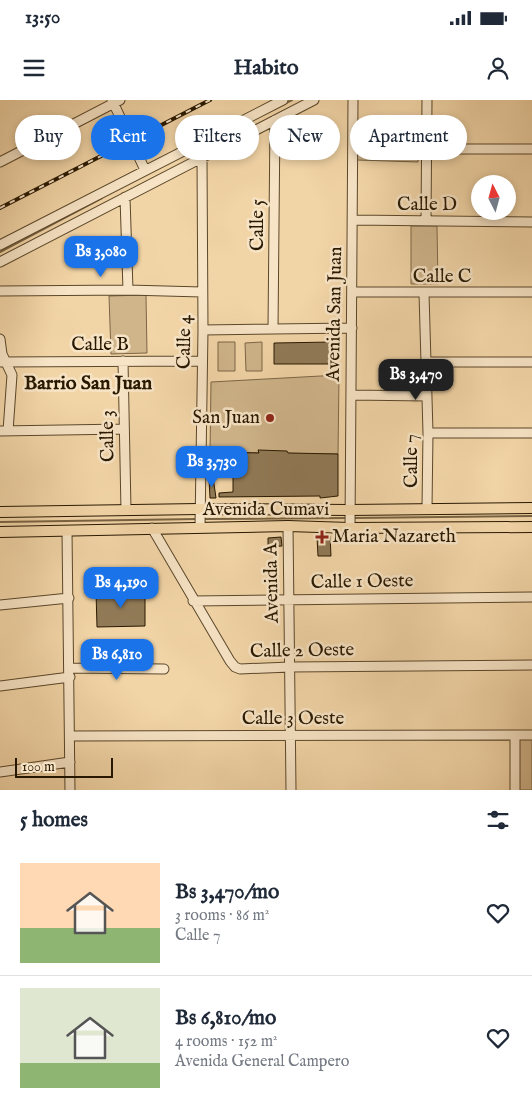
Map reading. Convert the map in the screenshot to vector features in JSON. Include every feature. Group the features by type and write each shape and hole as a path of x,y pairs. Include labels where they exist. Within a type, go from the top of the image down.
{"main road":[{"name":"Avenida Cumavi","path":"0,532 152,528 199,518 428,508 532,508"},
{"name":"Avenida Cumavi","path":"0,512 126,510 288,526 532,527"}],"street":[{"path":"259,118 282,100"},
{"path":"285,115 314,100"},
{"name":"Avenida San Juan","path":"350,526 353,100"},
{"path":"427,100 427,115"},
{"path":"0,162 115,101 145,170"},
{"path":"467,150 532,149"},
{"path":"0,245 145,170 175,157"},
{"path":"0,262 198,160"},
{"name":"Calle 4","path":"199,518 202,160"},
{"name":"Calle 5","path":"273,330 275,160"},
{"path":"426,221 427,160"},
{"path":"125,197 128,290"},
{"name":"Calle D","path":"352,220 532,222"},
{"path":"0,291 128,290 202,292"},
{"name":"Calle C","path":"353,292 532,292"},
{"name":"Calle 7","path":"424,293 428,508"},
{"path":"202,330 352,328"},
{"path":"0,339 3,362 12,375 3,431 0,437"},
{"name":"Calle 3","path":"123,361 126,510"},
{"name":"Calle B","path":"3,362 201,361"},
{"path":"426,362 532,362"},
{"path":"351,395 427,396"},
{"path":"3,431 124,429"},
{"path":"428,432 532,433"},
{"name":"Avenida A","path":"288,526 291,790"},
{"name":"Calle 2 Oeste","path":"152,528 193,601 235,667 240,669 290,666 532,665"},
{"path":"67,531 71,736 70,790"},
{"name":"Calle 1 Oeste","path":"193,601 532,597"},
{"path":"0,605 69,598"},
{"path":"0,686 70,673 164,669"},
{"path":"515,735 515,790"},
{"name":"Calle 3 Oeste","path":"71,736 532,735"},
{"path":"0,772 70,762"}],"shaded area":[{"path":"357,160 418,160 418,162"},
{"path":"411,226 437,226 438,284 411,284"},
{"path":"146,295 147,353 111,354 109,296"},
{"path":"218,342 235,342 235,371 218,371"},
{"path":"262,342 262,371 246,371 245,343"},
{"name":"San Juan","path":"339,375 338,454 210,452 211,382"},
{"path":"125,569 125,586 96,587 96,570"},
{"path":"522,738 532,738 532,790 518,790 519,741"}],"building":[{"path":"333,342 334,364 274,364 274,343"},
{"name":"San Juan","path":"258,450 338,454 338,496 320,498 320,496 219,497 219,493 233,492 233,469 210,469 210,462 216,462 216,452 259,453"},
{"path":"213,477 216,498 210,498 209,478"},
{"path":"330,536 331,556 318,556 317,537"},
{"path":"281,537 282,546 268,547 268,538"},
{"path":"96,592 145,592 145,626 97,627"}],"waterway":[{"path":"284,104 292,100"},
{"path":"0,252 102,198"},
{"path":"352,518 532,516"},
{"path":"202,519 348,518"},
{"path":"0,522 198,519"}],"railway":[{"path":"0,208 210,100"}],"place":[{"name":"San Juan","path":"270,418"},
{"name":"Maria Nazareth","path":"322,537"}],"district":[{"name":"Barrio San Juan","path":"88,383"}]}
